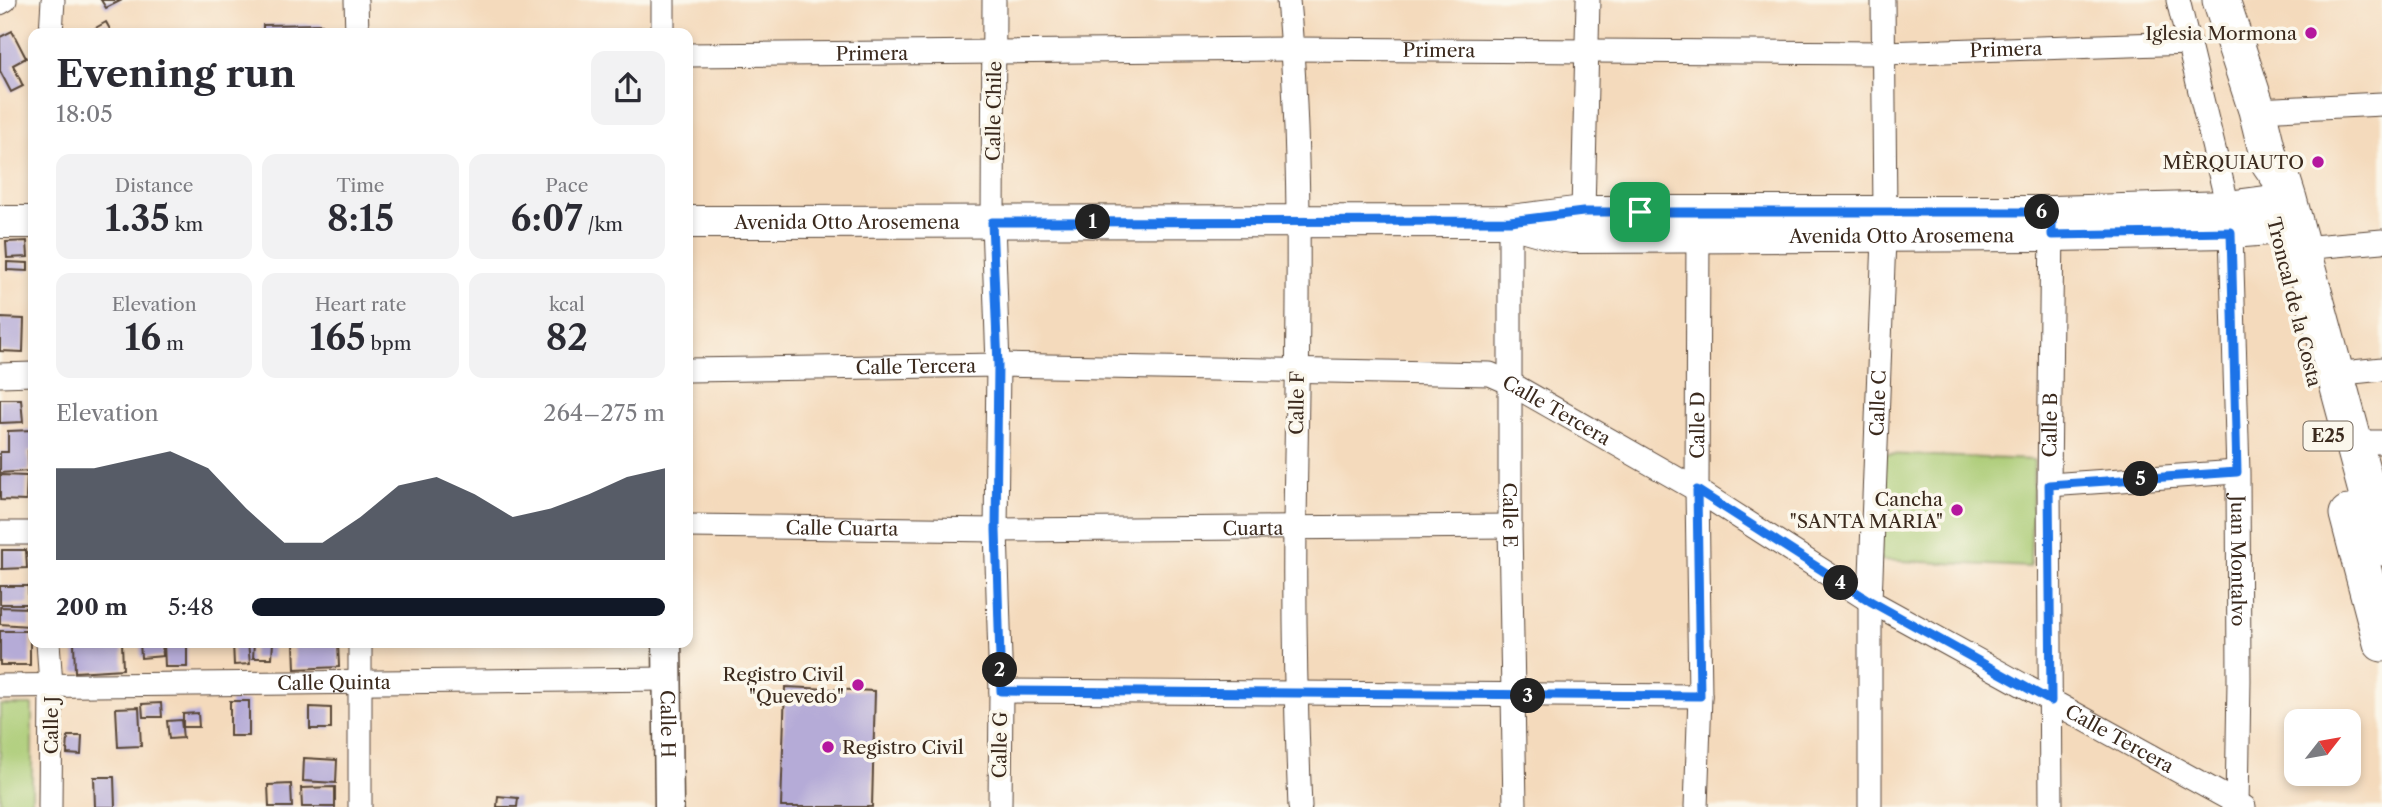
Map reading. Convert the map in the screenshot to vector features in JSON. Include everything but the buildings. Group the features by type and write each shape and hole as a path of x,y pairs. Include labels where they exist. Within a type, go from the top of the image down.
{"highway":[{"name":"E25","path":"2221,0 2257,110 2270,163 2282,180 2286,221"},
{"name":"Troncal de la Costa","path":"2286,221 2334,374 2367,442 2382,547"},
{"name":"Troncal de la Costa","path":"2286,221 2382,643"}],"main road":[{"name":"Avenida Otto Arosemena","path":"693,222 1510,221 1583,212 1698,223 1884,225 2286,221"},
{"name":"Avenida Otto Arosemena","path":"1510,221 1573,237 1698,223"},
{"path":"0,222 28,222"}],"street":[{"path":"0,3 5,0"},
{"path":"51,28 53,0"},
{"path":"356,0 356,28"},
{"path":"663,0 663,28"},
{"name":"Calle Chile","path":"992,222 994,0"},
{"name":"Calle F","path":"1288,0 1297,221 1295,691 1300,807"},
{"path":"1583,212 1588,0"},
{"name":"Calle C","path":"1870,807 1870,601 1884,225 1883,0"},
{"name":"Juan Montalvo","path":"2178,0 2229,220 2237,472 2240,806"},
{"name":"Primera","path":"693,55 1292,48 1884,53 2190,43"},
{"path":"2257,110 2382,104"},
{"name":"Calle E","path":"1510,221 1510,526 1515,807"},
{"path":"2286,221 2382,240"},
{"name":"Calle G","path":"992,222 998,365 996,530 1001,691 1000,807"},
{"name":"Calle D","path":"1696,807 1700,696 1697,490 1698,223"},
{"name":"Calle B","path":"2052,224 2049,485 2052,807"},
{"name":"Calle Tercera","path":"693,370 998,365 1490,374 1697,490 1870,601 2240,806"},
{"path":"2334,374 2382,369"},
{"path":"0,375 28,374"},
{"path":"2049,485 2237,472"},
{"name":"Calle Cuarta","path":"693,526 996,530"},
{"name":"Cuarta","path":"996,530 1510,526"},
{"path":"0,533 28,533"},
{"name":"Calle J","path":"48,648 51,685 50,807"},
{"path":"360,648 360,807"},
{"name":"Calle H","path":"667,648 669,807"},
{"name":"Calle Quinta","path":"0,686 667,679"},
{"path":"1001,691 1295,691 1513,696 1700,696"}],"green space":[{"name":"Cancha \"SANTA MARIA\"","path":"1884,454 2034,460 2030,567 1880,560"},
{"path":"0,705 32,705 32,807 0,807"}],"place":[{"name":"Iglesia Mormona","path":"2311,33"},
{"name":"MÈRQUIAUTO","path":"2318,162"},
{"name":"Cancha \"SANTA MARIA\"","path":"1957,510"},
{"name":"Registro Civil \"Quevedo\"","path":"858,685"},
{"name":"Registro Civil","path":"828,747"}],"route":[{"path":"1583,212 1640,212 2052,212 2052,235 2231,232 2237,472 2049,485 2051,701 1870,601 1697,490 1700,696 1513,696 1295,691 1001,691 996,530 998,365 992,222 1510,221 1583,212"}]}
